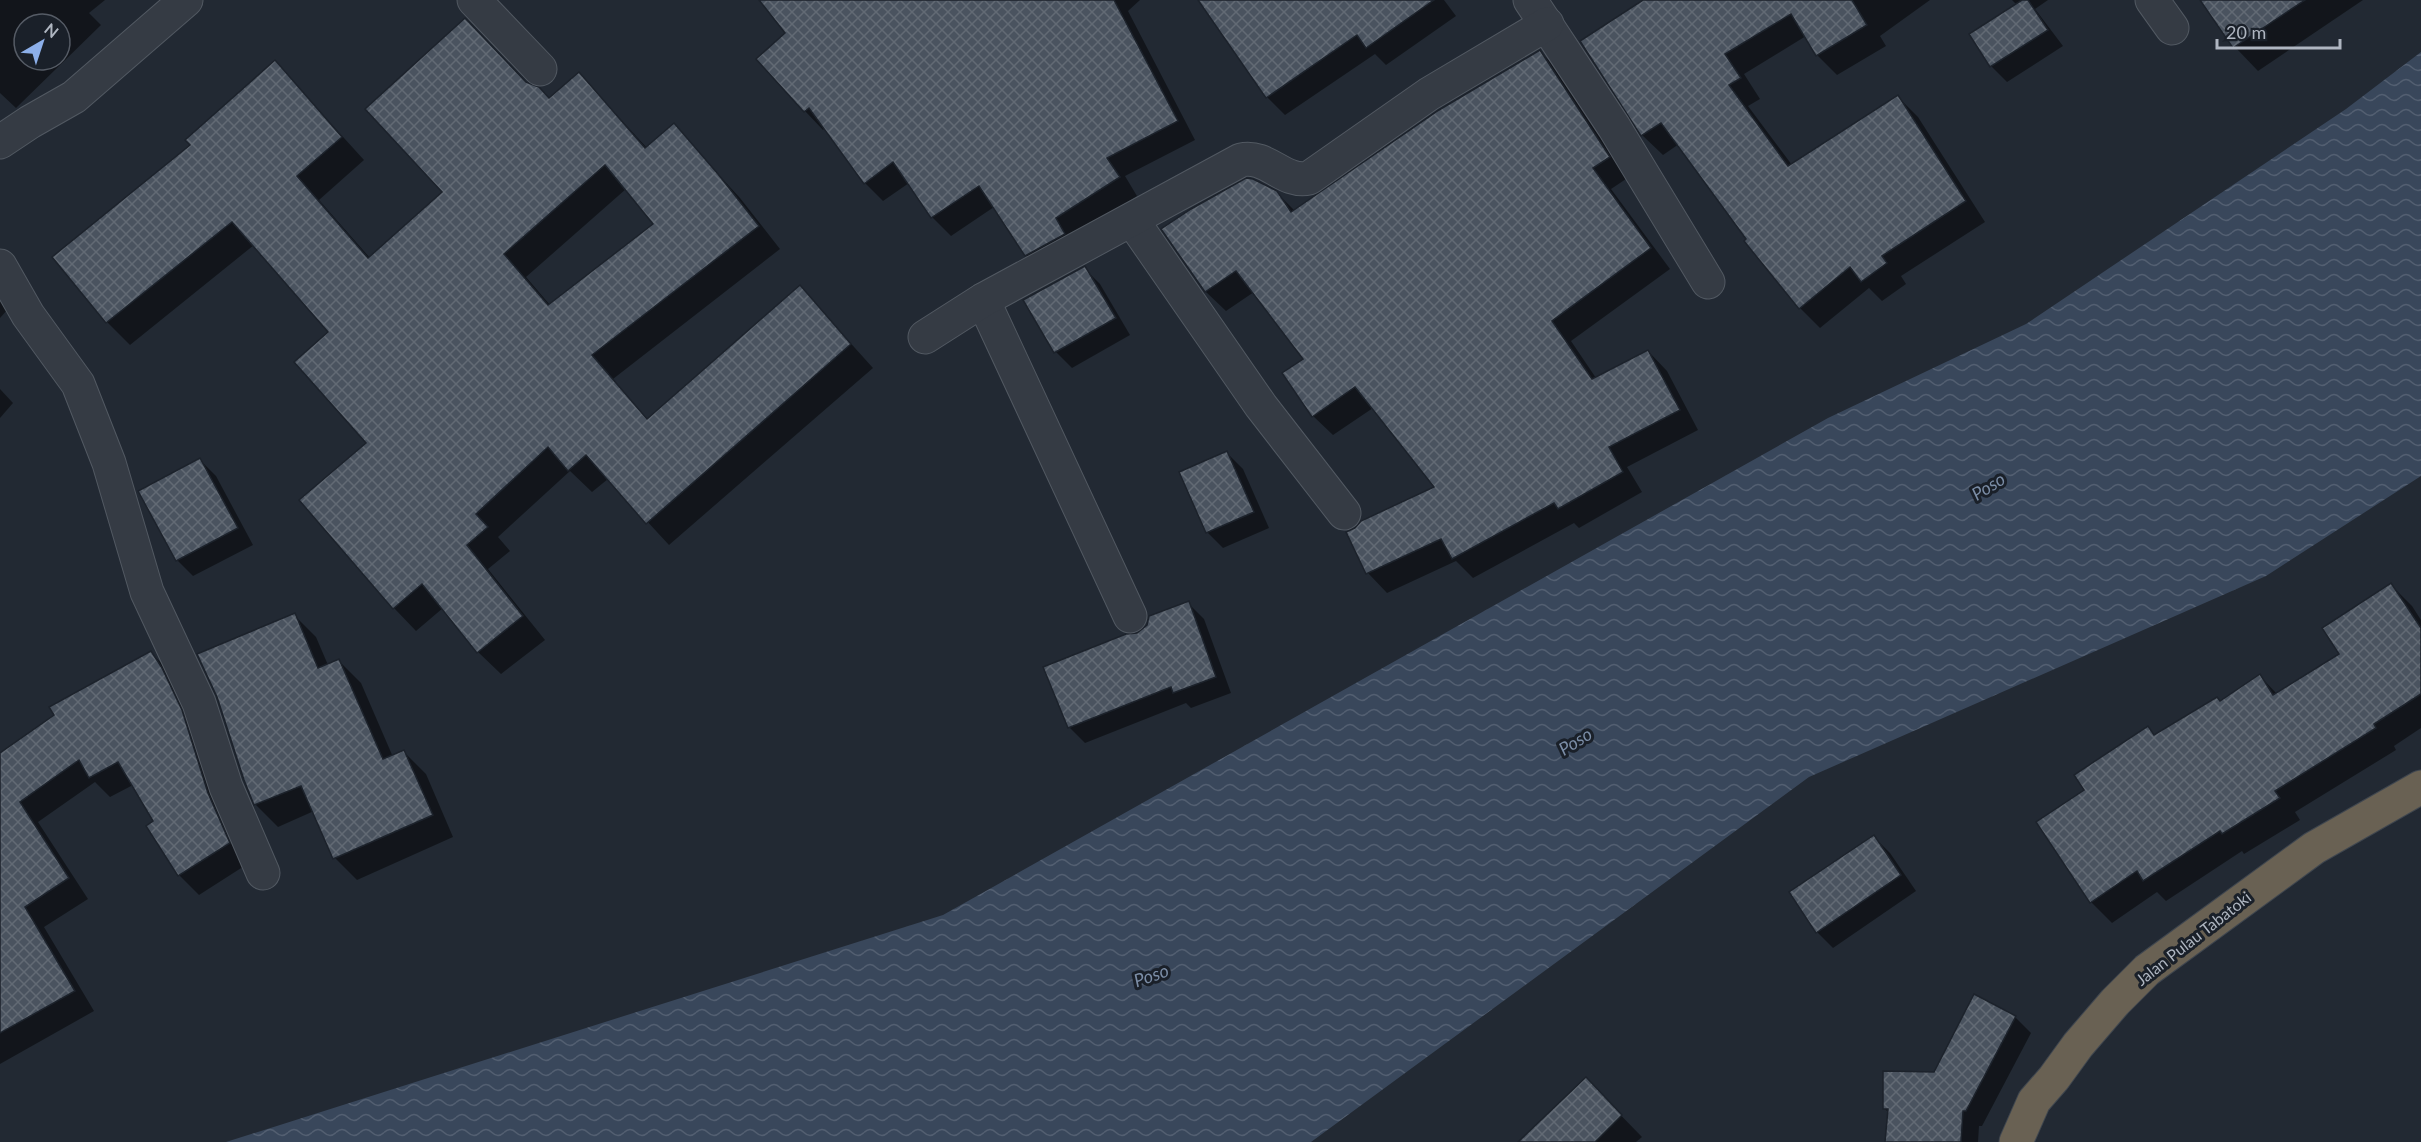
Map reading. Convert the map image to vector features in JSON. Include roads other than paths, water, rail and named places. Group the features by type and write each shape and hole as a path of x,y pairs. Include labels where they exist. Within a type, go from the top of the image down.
{"highway":[{"name":"Jalan Pulau Tabatoki","path":"2016,1142 2034,1101 2085,1036 2147,970 2314,848 2421,787"}],"street":[{"path":"0,142 74,97 186,0"},
{"path":"474,0 540,69"},
{"path":"2152,0 2172,28"},
{"path":"925,337 983,300 1247,159 1263,163 1297,179 1309,178 1539,12 1614,127 1708,282"},
{"path":"1132,220 1261,406 1344,513"},
{"path":"0,266 28,315 78,384 109,463 147,592 199,703 226,787 263,873"},
{"path":"983,300 1130,616"}],"water":[{"name":"Poso","path":"2421,52 2421,476 2266,576 1809,777 1311,1142 226,1142 943,915 1828,418 2026,324 2346,109"}]}
